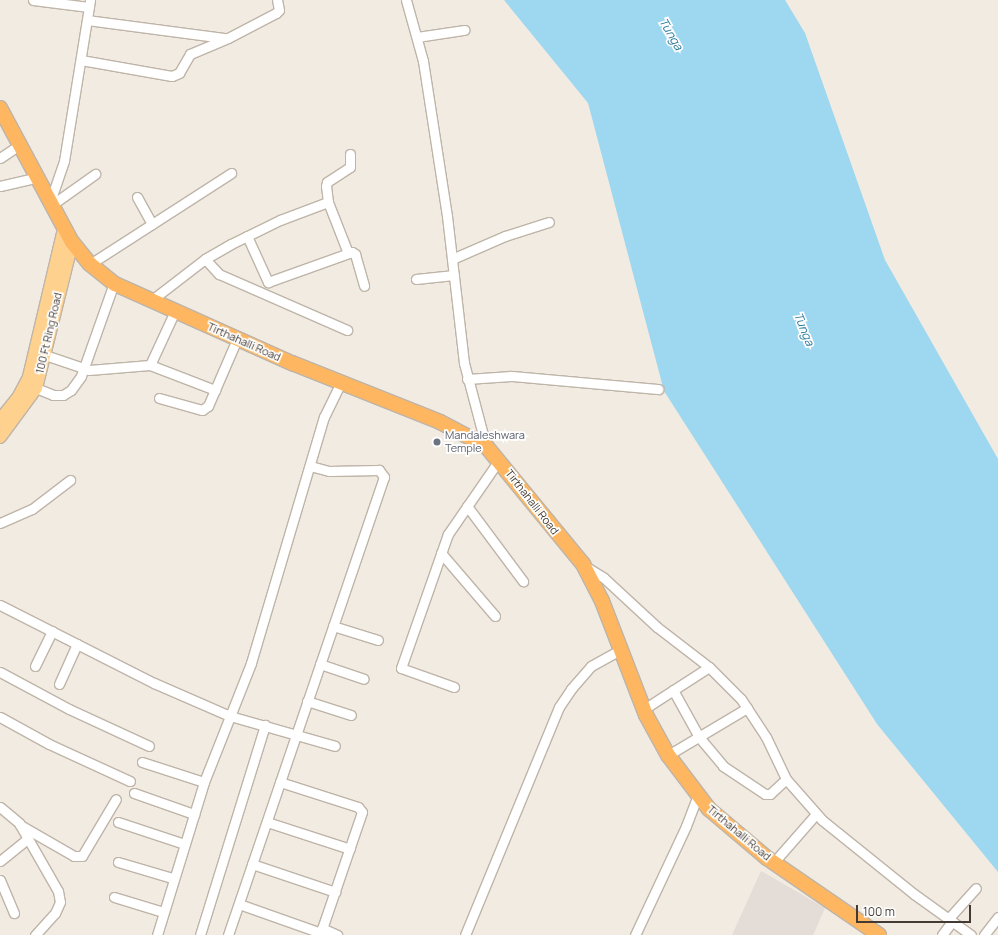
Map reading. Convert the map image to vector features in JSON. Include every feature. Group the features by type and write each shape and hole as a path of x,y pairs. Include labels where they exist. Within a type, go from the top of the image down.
{"highway":[{"name":"Tirthahalli Road","path":"0,108 22,144 52,202 64,229 72,242 90,264 114,283 153,299 175,311 340,384 440,422 486,446 583,564 602,601 644,709 668,755 709,809 774,862 879,935"}],"main road":[{"name":"100 Ft Ring Road","path":"0,420 18,398 29,377 64,229"},
{"name":"100 Ft Ring Road","path":"0,437 36,388 72,242"}],"street":[{"path":"33,0 90,4 64,161 52,202"},
{"path":"81,60 172,76 179,73 190,54 276,13 279,10 277,0"},
{"path":"406,0 423,61 452,259 467,379 486,446"},
{"path":"87,20 226,38"},
{"path":"417,37 464,30"},
{"path":"0,158 22,144"},
{"path":"348,253 328,202 327,182 350,167 350,154"},
{"path":"90,264 231,173"},
{"path":"52,202 95,174"},
{"path":"0,186 39,176"},
{"path":"137,197 152,224"},
{"path":"153,299 205,259 247,236 328,202"},
{"path":"452,259 505,236 549,222"},
{"path":"247,236 268,282 348,253 355,254 364,286"},
{"path":"205,259 219,274 347,330"},
{"path":"416,278 454,274"},
{"path":"36,388 53,395 63,395 71,390 83,369 114,283"},
{"path":"150,366 175,311"},
{"path":"159,398 202,410 208,406 237,339"},
{"path":"45,355 83,369 150,366 215,390"},
{"path":"467,379 511,376 658,389"},
{"path":"157,935 172,878 204,782 251,663 324,417 340,384"},
{"path":"454,687 400,668 451,527 499,460"},
{"path":"228,935 384,474 379,470 329,471 310,466"},
{"path":"0,523 32,509 70,480"},
{"path":"467,506 523,581"},
{"path":"441,553 495,616"},
{"path":"583,564 604,578 657,627 709,667 741,699 766,737 786,779 816,814 914,894 951,919 971,935"},
{"path":"0,605 154,683 230,716 297,733 335,746"},
{"path":"333,626 378,640"},
{"path":"35,666 52,631"},
{"path":"59,684 77,644"},
{"path":"465,935 559,707 571,689 591,666 620,650"},
{"path":"320,664 364,679"},
{"path":"644,709 709,667"},
{"path":"0,672 69,709 149,746"},
{"path":"674,690 699,737 716,761 760,793 770,794 786,779"},
{"path":"307,701 351,716"},
{"path":"668,755 747,708"},
{"path":"0,717 48,744 130,781"},
{"path":"200,935 266,725"},
{"path":"142,762 204,782"},
{"path":"280,782 361,809 350,849 321,932"},
{"path":"134,793 194,814"},
{"path":"635,935 686,826 698,795"},
{"path":"0,808 20,825 74,856 82,856 116,799"},
{"path":"774,862 816,814"},
{"path":"118,822 184,844"},
{"path":"266,822 350,849"},
{"path":"20,825 58,891 60,902 56,913 35,935"},
{"path":"0,861 27,839"},
{"path":"118,862 172,878"},
{"path":"252,864 335,892"},
{"path":"0,880 14,913"},
{"path":"942,935 951,919 976,888"},
{"path":"114,897 163,912"},
{"path":"239,904 321,932 337,935"},
{"path":"984,935 998,917"}],"shaded area":[{"path":"761,871 825,908 813,935 732,935"}],"water":[{"name":"Tunga","path":"504,0 785,0 805,33 885,260 998,459 998,872 877,724 664,391 588,103"}],"place":[{"name":"Mandaleshwara Temple","path":"437,442"}]}
